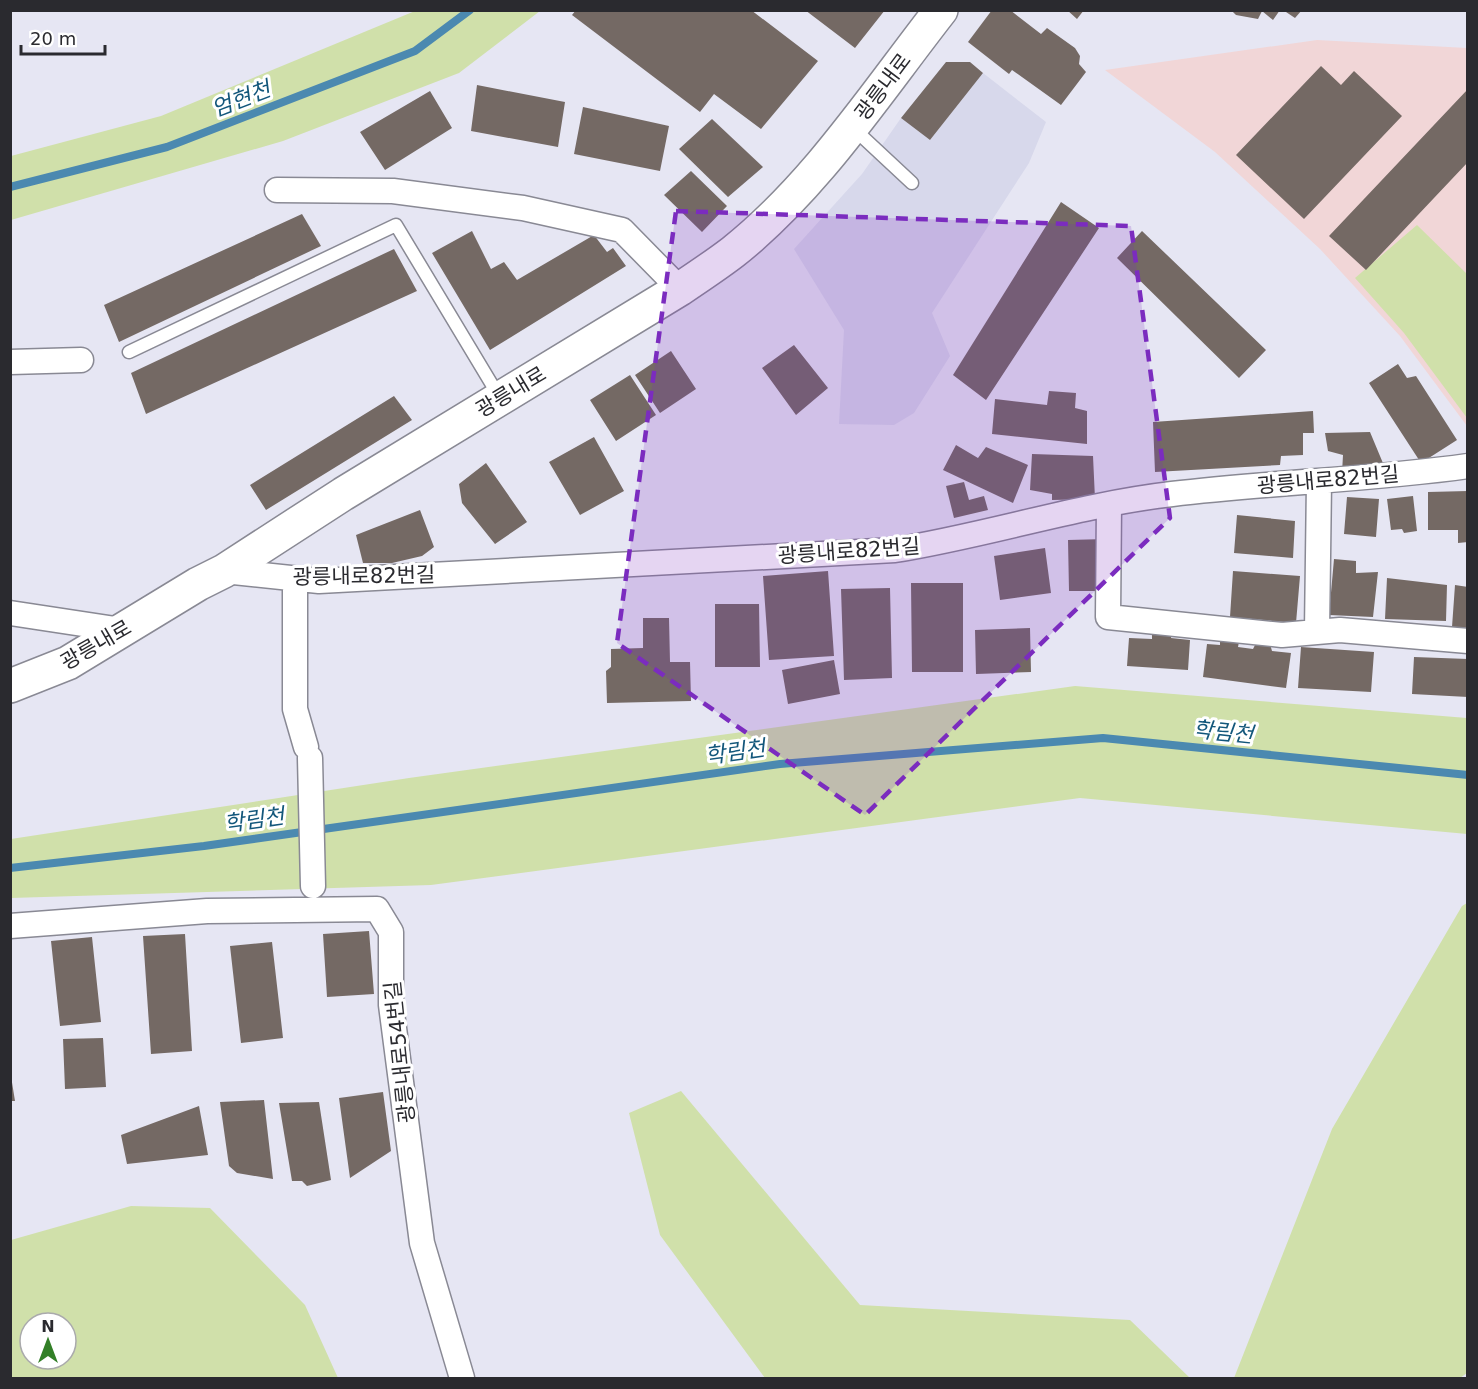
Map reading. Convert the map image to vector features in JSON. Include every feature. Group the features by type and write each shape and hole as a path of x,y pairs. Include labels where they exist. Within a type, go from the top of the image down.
{"street":[{"name":"광릉내로","path":"10,686 68,663 224,571 343,494 680,289 733,252 785,202 852,127 941,10"},
{"path":"277,190 393,191 523,208 622,230 680,289"},
{"path":"10,362 81,360"},
{"name":"광릉내로82번길","path":"224,571 295,579 341,580 895,550 942,543 1025,520 1172,494 1318,482 1467,466"},
{"path":"1317,631 1318,482"},
{"path":"1109,504 1108,617 1282,635 1340,630 1467,641"},
{"path":"295,579 295,709 308,752 314,886"},
{"path":"10,614 122,630"},
{"name":"광릉내로54번길","path":"10,926 207,911 377,909 391,932 391,1005 422,1243 462,1378"}],"lane":[{"path":"852,127 912,183"},
{"path":"129,352 396,225 501,399"}],"highlighted area":[{"path":"676,211 1131,226 1170,518 865,815 617,643"}],"shaded area":[{"path":"1317,40 1467,48 1467,426 1400,336 1320,249 1215,152 1105,70"},
{"path":"983,73 1046,122 1029,163 932,313 950,356 914,413 894,425 839,424 844,330 794,249 862,174 901,118 930,140"}],"green space":[{"path":"415,11 540,11 459,73 283,141 11,220 11,156 161,116"},
{"path":"1417,225 1467,274 1467,418 1404,333 1355,278"},
{"path":"1075,686 1467,718 1467,834 1080,798 431,885 11,898 11,839 409,778"},
{"path":"1467,903 1467,1373 1460,1378 1234,1378 1332,1129 1462,906"},
{"path":"681,1091 860,1305 1130,1320 1190,1378 765,1378 660,1235 629,1113"},
{"path":"131,1206 210,1208 305,1305 338,1378 11,1378 11,1240"}],"building":[{"path":"576,10 751,10 818,61 761,129 714,94 700,112 572,15"},
{"path":"805,10 885,10 855,48"},
{"path":"992,10 1010,10 1041,34 1047,28 1075,48 1080,56 1079,64 1086,72 1061,105 1012,70 1009,74 968,42"},
{"path":"1067,10 1084,10 1077,19"},
{"path":"1231,10 1280,10 1273,20 1262,11 1258,19 1236,15"},
{"path":"1283,10 1302,10 1295,18"},
{"path":"946,62 970,62 983,73 930,140 901,118"},
{"path":"1321,66 1341,85 1354,71 1402,116 1304,219 1236,155"},
{"path":"477,85 565,102 558,147 471,131"},
{"path":"1468,89 1468,162 1366,270 1329,236"},
{"path":"430,91 452,128 385,170 360,132"},
{"path":"583,107 669,126 660,171 574,154"},
{"path":"712,119 763,167 728,197 679,149"},
{"path":"691,171 727,206 702,232 664,195"},
{"path":"1061,202 1099,228 986,400 953,375"},
{"path":"302,214 321,246 119,342 104,305"},
{"path":"472,231 491,269 504,262 517,280 594,235 607,252 613,248 626,266 490,350 432,253"},
{"path":"1142,231 1266,350 1239,378 1117,258"},
{"path":"394,249 417,291 146,414 131,373"},
{"path":"794,345 828,388 796,415 762,368"},
{"path":"671,351 696,389 660,413 635,375"},
{"path":"1398,364 1407,378 1416,376 1457,440 1421,463 1369,383"},
{"path":"630,375 656,415 616,441 590,400"},
{"path":"1049,391 1076,393 1075,408 1087,411 1087,444 992,434 995,399 1047,405"},
{"path":"394,396 412,420 266,510 250,485"},
{"path":"1313,411 1314,433 1303,433 1303,455 1281,456 1280,465 1155,472 1153,422"},
{"path":"1370,432 1385,468 1342,473 1343,455 1328,451 1325,433"},
{"path":"594,437 624,491 580,515 549,462"},
{"path":"956,445 978,458 986,447 1028,465 1013,503 943,470"},
{"path":"1032,454 1093,456 1095,499 1052,500 1052,494 1030,490"},
{"path":"486,463 527,522 495,544 462,503 459,484"},
{"path":"964,482 969,500 984,496 988,510 954,518 946,486"},
{"path":"1468,491 1468,542 1458,543 1458,530 1428,530 1428,492"},
{"path":"1413,496 1417,531 1404,533 1402,529 1391,530 1387,499"},
{"path":"1347,497 1379,499 1376,537 1344,534"},
{"path":"420,510 434,547 422,556 392,563 363,563 356,535"},
{"path":"1237,515 1295,521 1293,558 1234,553"},
{"path":"1106,539 1106,591 1069,591 1068,540"},
{"path":"1045,548 1051,593 1000,600 994,556"},
{"path":"1334,559 1356,561 1356,573 1378,572 1373,617 1329,615"},
{"path":"828,571 834,656 769,660 763,576"},
{"path":"1233,571 1300,576 1296,623 1230,617"},
{"path":"1387,578 1447,585 1446,621 1385,619"},
{"path":"911,583 963,583 963,672 912,672"},
{"path":"1455,585 1468,587 1468,628 1452,627"},
{"path":"890,588 892,678 844,680 841,589"},
{"path":"715,604 759,604 760,667 715,667"},
{"path":"643,618 669,618 670,662 690,662 691,701 607,703 606,671 611,667 611,649 643,648"},
{"path":"1030,628 1031,672 976,674 975,630"},
{"path":"1152,631 1172,632 1171,638 1190,640 1188,670 1127,666 1129,638 1152,639"},
{"path":"1220,639 1239,642 1238,647 1253,649 1256,643 1270,644 1272,651 1291,653 1286,688 1203,677 1207,644 1220,645"},
{"path":"1301,647 1374,652 1371,692 1298,688"},
{"path":"1414,657 1468,659 1468,697 1412,694"},
{"path":"834,660 840,694 788,704 782,670"},
{"path":"369,931 374,994 327,997 323,934"},
{"path":"185,934 192,1051 151,1054 143,936"},
{"path":"92,937 101,1022 60,1026 51,941"},
{"path":"272,942 283,1038 241,1043 230,946"},
{"path":"103,1038 106,1087 65,1089 63,1039"},
{"path":"10,1070 15,1101 10,1101"},
{"path":"383,1092 391,1151 350,1178 339,1098"},
{"path":"264,1100 273,1179 237,1173 229,1166 220,1102"},
{"path":"319,1102 331,1180 307,1186 302,1181 292,1181 279,1103"},
{"path":"199,1106 208,1155 127,1164 121,1135"}],"waterway":[{"name":"엄현천","path":"10,187 167,147 415,51 470,10"},
{"name":"학림천","path":"10,868 204,846 780,764 1103,738 1468,775"}]}
